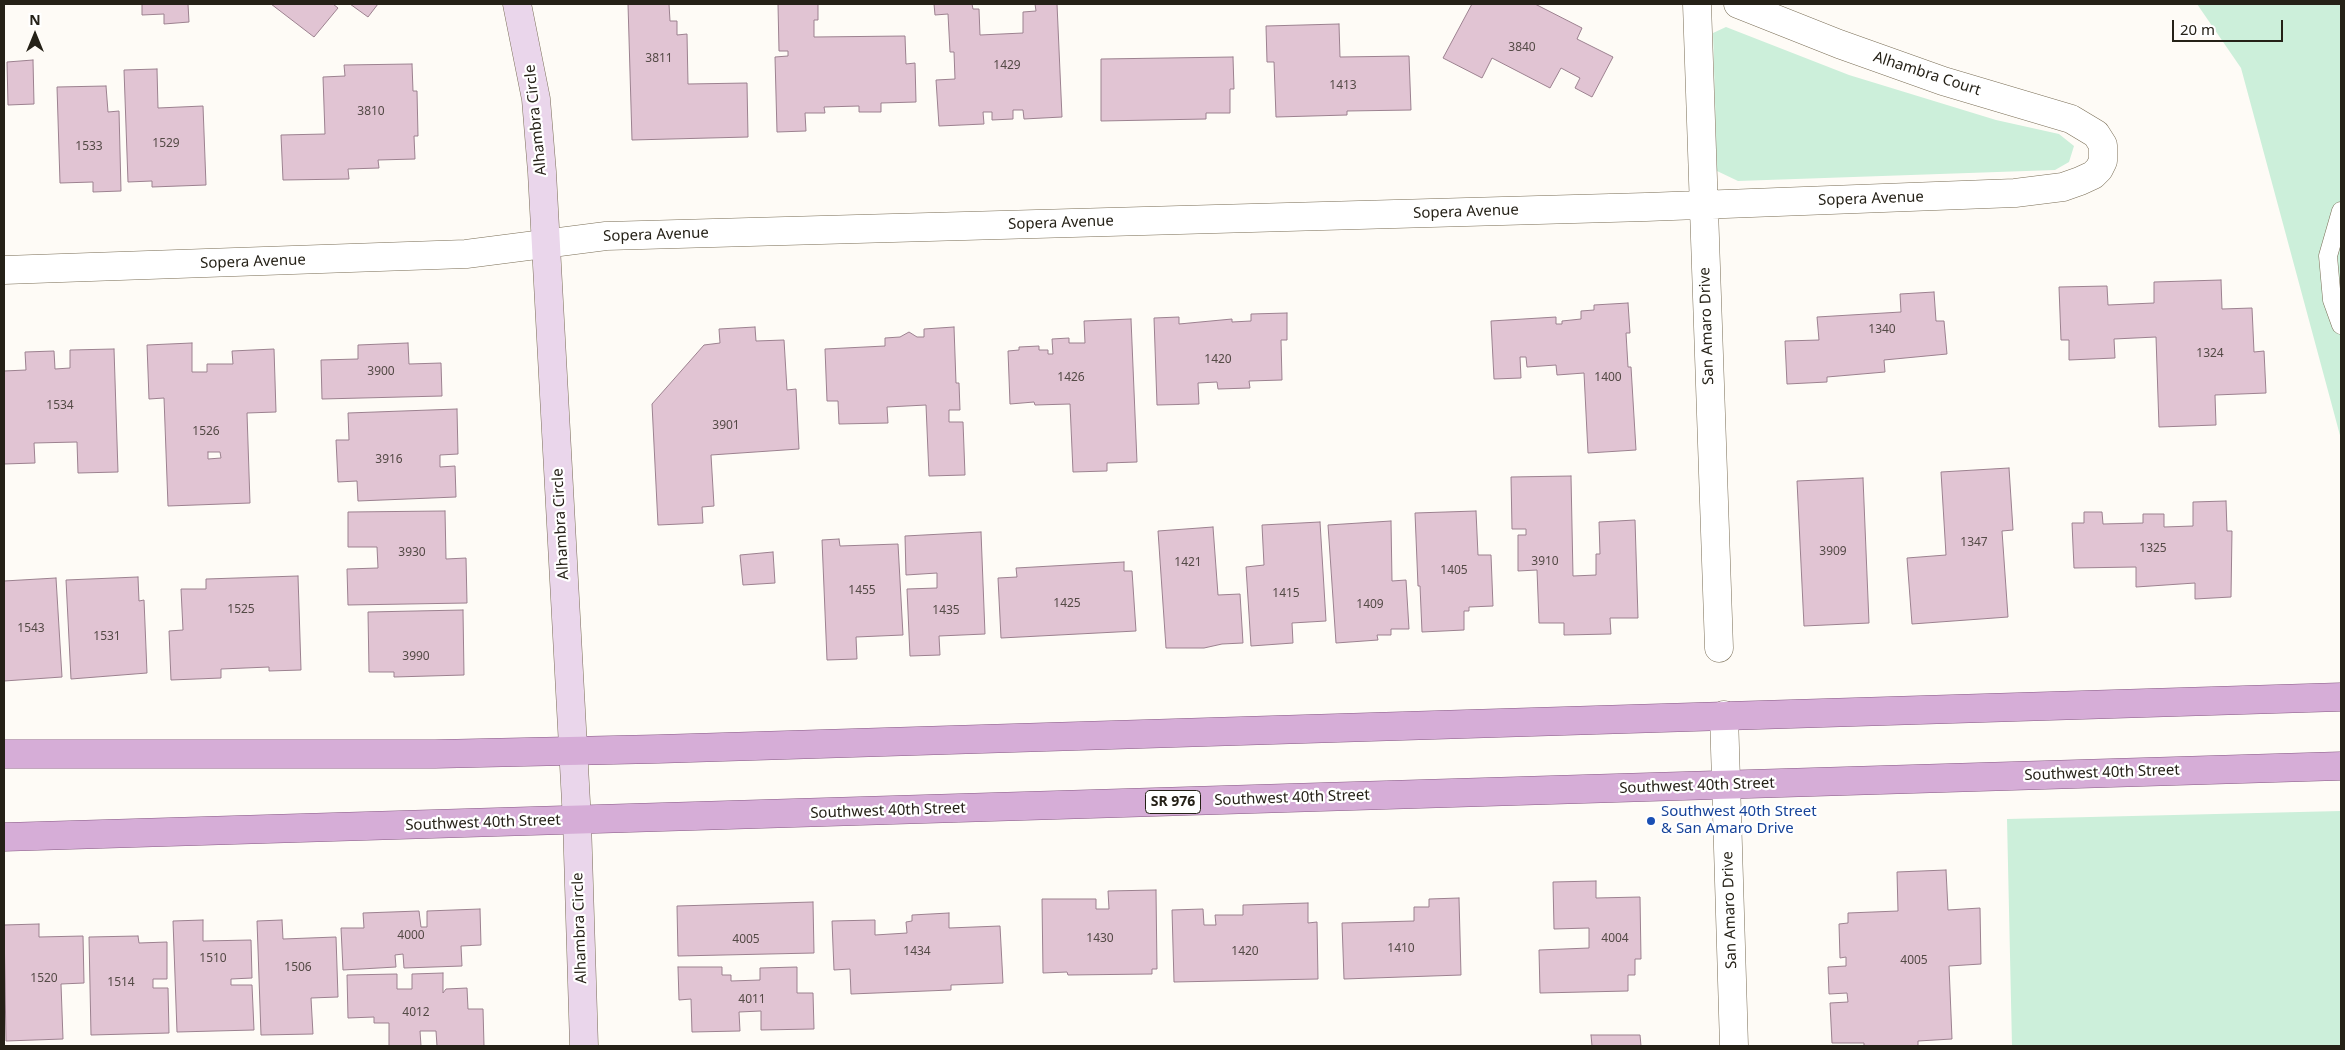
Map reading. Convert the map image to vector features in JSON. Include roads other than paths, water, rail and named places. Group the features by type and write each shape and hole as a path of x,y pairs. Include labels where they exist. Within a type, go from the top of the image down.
{"main road":[{"path":"4,754 434,754 573,751 2341,697"},
{"name":"Southwest 40th Street","path":"4,837 2341,766"}],"street":[{"name":"Alhambra Circle","path":"517,4 536,99 546,243 573,751 584,1046"},
{"name":"San Amaro Drive","path":"1697,4 1720,648"},
{"name":"Alhambra Court","path":"1738,4 1839,44 1943,81 2071,119 2096,134 2103,145 2104,154"},
{"name":"Sopera Avenue","path":"4,270 466,254 616,235 1967,196 2041,191 2063,187 2093,175 2099,169 2104,154"},
{"name":"San Amaro Drive","path":"1724,715 1734,1046"}],"lane":[{"path":"2341,211 2328,256 2332,300 2341,325"}],"place":[{"name":"Southwest 40th Street & San Amaro Drive","path":"1651,821"}]}
